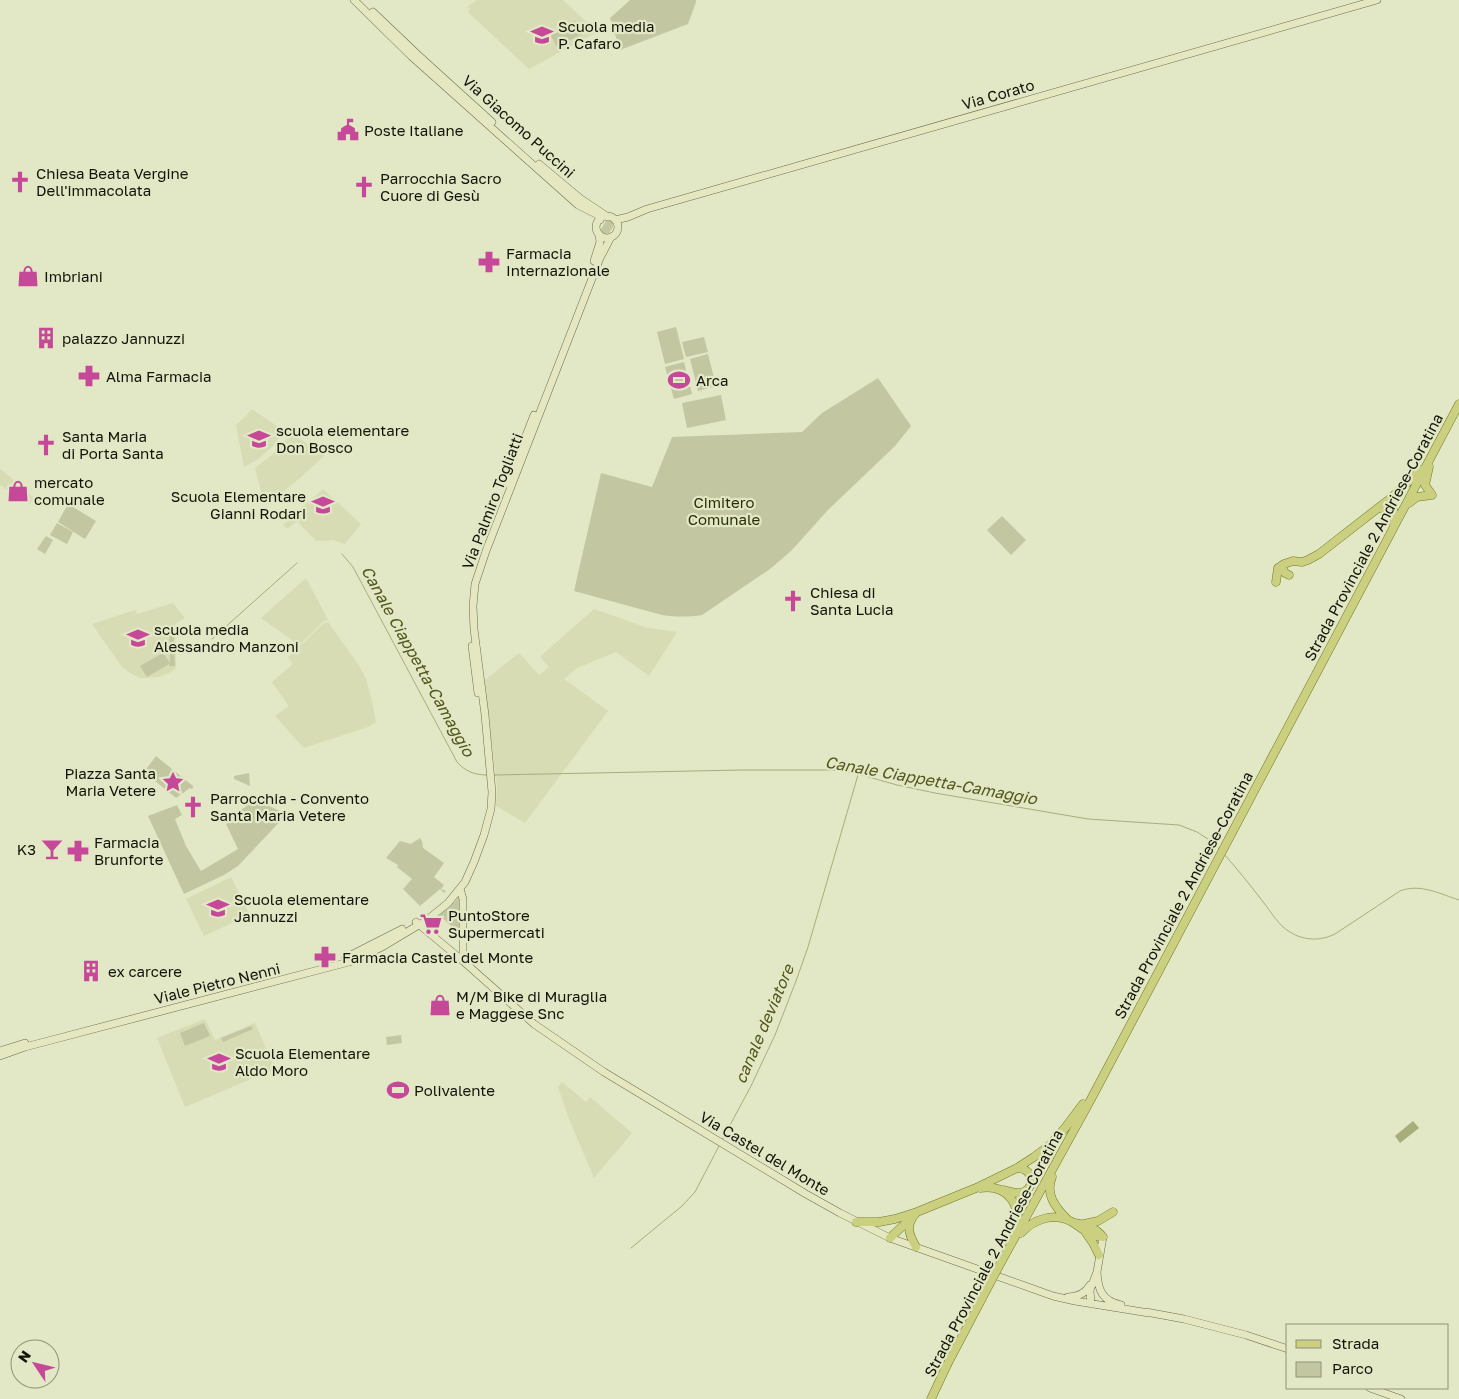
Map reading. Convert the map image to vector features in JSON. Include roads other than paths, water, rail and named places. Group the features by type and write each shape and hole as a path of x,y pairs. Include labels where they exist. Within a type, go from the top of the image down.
{"main road":[{"path":"354,0 413,54"},
{"path":"361,0 413,54"},
{"name":"Via Corato","path":"600,220 628,217 656,207 1377,0"},
{"name":"Via Giacomo Puccini","path":"413,54 581,200 611,218"},
{"name":"Via Giacomo Puccini","path":"413,54 578,205 598,216 600,220"},
{"path":"600,220 597,226 599,234 605,238 614,235 628,217"},
{"path":"611,218 617,223 618,229"},
{"name":"Via Palmiro Togliatti","path":"555,367 598,250 599,234"},
{"name":"Via Palmiro Togliatti","path":"417,923 448,903 460,889 472,868 490,815 492,800 471,628 470,605 472,583 482,550 555,367 600,258 611,237"},
{"name":"Strada Provinciale 2 Andriese-Coratina","path":"930,1399 1459,404"},
{"path":"1406,505 1417,497 1432,495 1425,485 1429,460"},
{"path":"1276,582 1278,568 1293,561 1302,562 1308,560 1319,554 1391,498 1429,460"},
{"path":"1378,508 1386,507 1393,509 1395,512 1394,527"},
{"path":"1281,566 1285,573 1289,575"},
{"name":"Via Palmiro Togliatti","path":"417,923 446,900 462,880 485,815 489,780"},
{"path":"460,889 464,899 463,961"},
{"name":"Via Castel del Monte","path":"417,923 534,1024 604,1072 806,1194 856,1222 890,1238 1060,1298 1149,1313"},
{"name":"Viale Pietro Nenni","path":"0,1051 25,1047 349,962 382,947 417,923"},
{"name":"Viale Pietro Nenni","path":"0,1056 14,1049"},
{"path":"856,1222 879,1222 914,1215 1017,1168 1042,1151 1059,1136 1099,1082"},
{"path":"1060,1156 1050,1183 1050,1197 1056,1208 1070,1221 1095,1236 1103,1237 1096,1283 1090,1295 1091,1304"},
{"path":"976,1188 987,1187 1019,1193 1026,1191 1031,1185 1032,1180 1028,1171 1017,1168"},
{"path":"1003,1190 1015,1204 1018,1215 1014,1239"},
{"path":"1085,1229 1113,1212"},
{"path":"890,1238 914,1215"},
{"path":"914,1215 908,1228 910,1238 916,1247"},
{"path":"1014,1239 1032,1224 1044,1218 1052,1217 1070,1221"},
{"path":"890,1238 891,1228 895,1219"},
{"path":"1085,1229 1099,1255"},
{"path":"1060,1298 1081,1295 1096,1283"},
{"path":"1096,1283 1103,1295 1110,1301 1149,1313 1184,1319 1246,1335 1286,1349"},
{"path":"1373,1389 1402,1399"}],"waterway":[{"name":"Canale Ciappetta-Camaggio","path":"342,554 353,567 457,762 470,772 487,775"},
{"name":"Canale Ciappetta-Camaggio","path":"212,639 297,563"},
{"name":"Canale Ciappetta-Camaggio","path":"494,775 833,770 858,774 935,793 1088,819 1179,825 1197,832 1214,843 1219,849"},
{"name":"canale deviatore","path":"722,1140 751,1086 775,1035 796,981 808,947 858,775"},
{"name":"Canale Ciappetta-Camaggio","path":"1224,854 1282,926 1301,937 1318,939 1335,934 1400,891 1407,889 1430,890 1459,900"},
{"name":"canale deviatore","path":"631,1248 682,1206 695,1192 719,1146"}],"place":[{"name":"Scuola media P. Cafaro","path":"542,35"},
{"name":"Poste Italiane","path":"348,130"},
{"name":"Chiesa Beata Vergine Dell'immacolata","path":"20,182"},
{"name":"Parrocchia Sacro Cuore di Gesù","path":"364,187"},
{"name":"Farmacia Internazionale","path":"489,262"},
{"name":"Imbriani","path":"28,276"},
{"name":"palazzo Jannuzzi","path":"46,338"},
{"name":"Alma Farmacia","path":"89,376"},
{"name":"Arca","path":"679,380"},
{"name":"scuola elementare Don Bosco","path":"259,439"},
{"name":"Santa Maria di Porta Santa","path":"46,445"},
{"name":"mercato comunale","path":"18,491"},
{"name":"Scuola Elementare Gianni Rodari","path":"323,505"},
{"name":"Chiesa di Santa Lucia","path":"793,601"},
{"name":"scuola media Alessandro Manzoni","path":"138,638"},
{"name":"Piazza Santa Maria Vetere","path":"173,782"},
{"name":"Parrocchia - Convento Santa Maria Vetere","path":"193,807"},
{"name":"K3","path":"52,849"},
{"name":"Farmacia Brunforte","path":"78,851"},
{"name":"Scuola elementare Jannuzzi","path":"218,908"},
{"name":"PuntoStore Supermercati","path":"431,924"},
{"name":"Farmacia Castel del Monte","path":"325,957"},
{"name":"ex carcere","path":"91,971"},
{"name":"M/M Bike di Muraglia e Maggese Snc","path":"440,1005"},
{"name":"Scuola Elementare Aldo Moro","path":"219,1062"},
{"name":"Polivalente","path":"398,1090"}],"park label":[{"name":"Cimitero Comunale","path":"724,510"}]}
